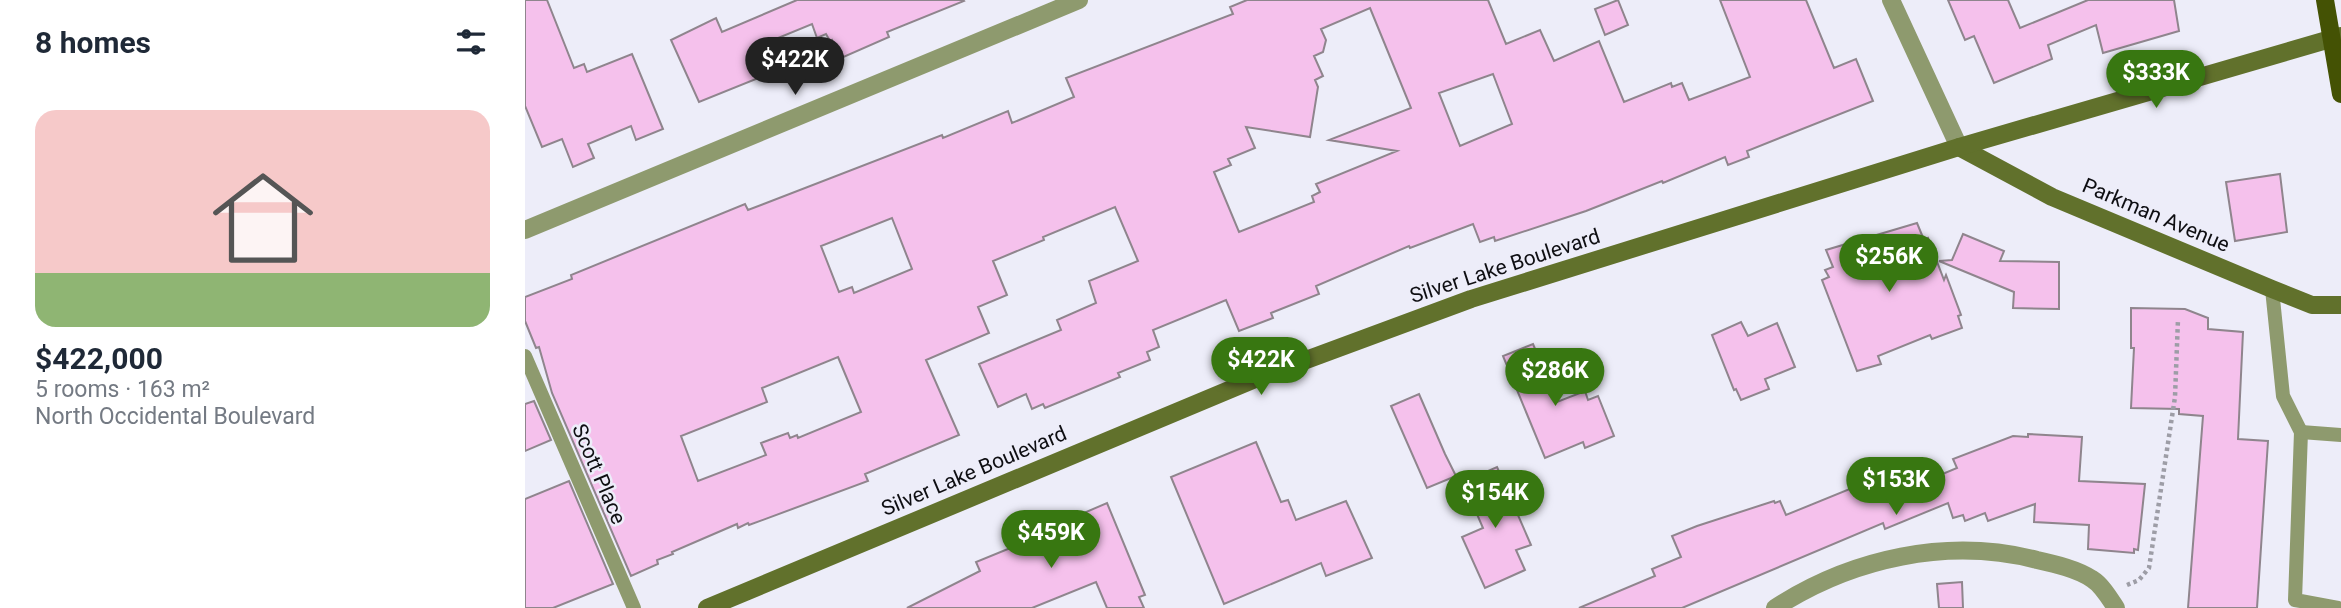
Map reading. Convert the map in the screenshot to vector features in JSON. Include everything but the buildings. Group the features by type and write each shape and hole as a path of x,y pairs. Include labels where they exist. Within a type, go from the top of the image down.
{"main road":[{"path":"2325,0 2341,94"},
{"name":"Silver Lake Boulevard","path":"707,608 1260,377 1471,299 1959,147 2341,36"},
{"name":"Parkman Avenue","path":"1959,147 2052,197 2272,289 2312,305 2341,305"}],"street":[{"path":"525,230 1079,0"},
{"path":"1891,0 1959,147"},
{"path":"1775,608 1860,567 1918,553 1968,549 2016,554 2054,564 2094,580 2116,608"}],"lane":[{"path":"2272,289 2283,396 2301,432 2295,600 2338,608"},
{"name":"Scott Place","path":"525,356 634,608"},
{"path":"2301,432 2341,435"}],"path":[{"path":"2126,586 2139,580 2149,568 2175,397 2178,319"}]}
